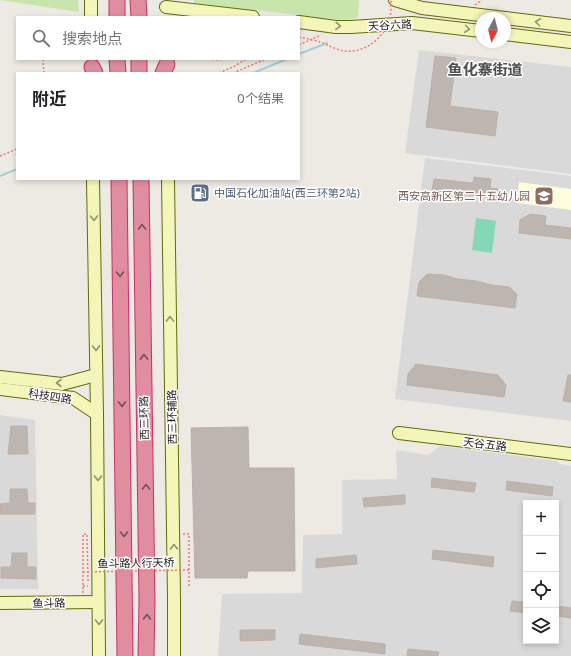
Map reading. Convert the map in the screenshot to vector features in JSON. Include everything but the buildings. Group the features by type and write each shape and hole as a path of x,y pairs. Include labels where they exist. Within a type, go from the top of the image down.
{"highway":[{"path":"117,0 117,16"},
{"path":"138,0 139,16"},
{"path":"118,60 118,72"},
{"path":"139,60 139,72"},
{"name":"西三环路","path":"119,180 125,656"},
{"name":"西三环路","path":"141,180 147,601 146,656"}],"main road":[{"path":"91,0 91,16"},
{"name":"天谷六路","path":"395,0 475,13"},
{"path":"166,8 191,5 248,16"},
{"name":"天谷六路","path":"511,19 571,26"},
{"name":"天谷六路","path":"300,22 345,27 412,23 475,30"},
{"path":"511,35 571,42"},
{"path":"93,180 99,656"},
{"name":"西三环辅路","path":"168,180 174,656"},
{"name":"科技四路","path":"0,377 62,384 96,375"},
{"name":"科技四路","path":"0,389 73,398 97,414"},
{"name":"天谷五路","path":"571,447 400,429 571,454"},
{"name":"鱼斗路","path":"0,603 98,602"}],"path":[{"path":"300,37 344,51 355,51 364,48 374,43 387,27 390,18 391,0"},
{"path":"300,45 324,34"},
{"path":"44,60 44,72"},
{"path":"221,72 244,60"},
{"path":"235,72 264,60"},
{"path":"0,156 16,149"},
{"path":"83,534 87,534 88,586 83,586 83,572 83,534"},
{"path":"188,586 189,534"},
{"name":"鱼斗路人行天桥","path":"83,572 189,570"}],"shaded area":[{"path":"419,50 571,67 571,174 405,153"},
{"path":"425,158 571,176 571,421 395,399"},
{"name":"西安高新区第二十五幼儿园","path":"519,182 571,189 571,210 517,203"},
{"path":"0,415 35,420 38,589 0,589"},
{"path":"440,446 557,461 560,464 571,466 571,656 218,656 222,594 302,593 303,535 342,534 342,480 397,479 396,450 428,455"}],"green space":[{"path":"0,0 78,0 79,12"},
{"path":"194,0 359,0 358,18 347,20 194,3"},
{"path":"476,218 496,221 492,253 472,250"}],"waterway":[{"path":"300,54 327,43"},
{"path":"255,72 285,60"},
{"path":"0,176 16,169"}],"place":[{"name":"中国石化加油站(西三环第2站)","path":"200,193"},
{"name":"西安高新区第二十五幼儿园","path":"544,196"}],"district":[{"name":"鱼化寨街道","path":"485,70"}]}
